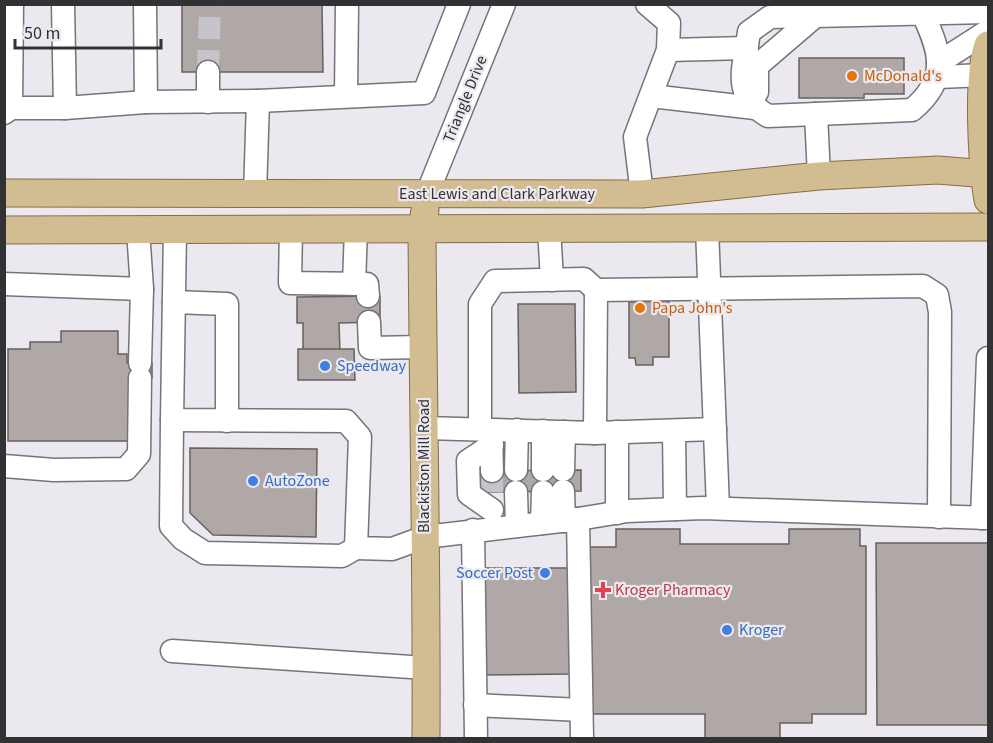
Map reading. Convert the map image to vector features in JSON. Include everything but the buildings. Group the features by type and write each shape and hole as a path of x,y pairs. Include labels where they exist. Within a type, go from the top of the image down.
{"main road":[{"path":"988,45 984,75 988,200"},
{"name":"East Lewis and Clark Parkway","path":"4,193 642,194 819,176 938,170 986,173"},
{"name":"Blackiston Mill Road","path":"426,738 426,428 422,348 422,229 427,194"},
{"name":"East Lewis and Clark Parkway","path":"4,230 988,227"}],"street":[{"path":"12,4 8,111 146,102 258,101 424,93 459,4"},
{"path":"63,4 65,108"},
{"path":"145,4 146,102"},
{"path":"346,95 347,4"},
{"name":"Triangle Drive","path":"427,194 504,4"},
{"path":"642,194 635,136 668,50 669,23 647,4"},
{"path":"988,12 813,18 770,17 749,32 743,93 755,108 768,116 912,110 922,102 938,70 988,32"},
{"path":"923,14 936,43 938,70"},
{"path":"813,18 757,66 757,93 776,103 903,99 922,102"},
{"path":"668,50 747,48"},
{"path":"938,70 984,75"},
{"path":"208,72 208,102"},
{"path":"651,96 755,108"},
{"path":"255,194 258,101"},
{"path":"816,114 819,176"},
{"path":"549,228 552,280"},
{"path":"707,228 718,508"},
{"path":"291,229 290,283 361,290 356,229"},
{"path":"4,466 54,470 126,469 139,454 142,289 138,230"},
{"path":"175,230 171,526 183,539 205,553 342,556 357,548 392,549 425,537 488,506"},
{"path":"476,738 475,705 488,506 488,435 480,304 495,281 584,279 596,290 606,432 618,513"},
{"path":"4,284 142,289"},
{"path":"596,290 902,285 931,289 937,295 940,312 939,517"},
{"path":"174,302 227,304 227,421"},
{"path":"369,322 370,348 422,348"},
{"path":"488,435 468,461 469,494 517,526 618,513 718,508 985,518 988,358"},
{"path":"172,420 346,421 360,437 357,548"},
{"path":"426,428 488,435 517,430 606,432 715,429"},
{"path":"517,430 517,526"},
{"path":"674,431 675,509"},
{"path":"553,432 553,481 561,521 582,738"},
{"path":"172,651 426,668"},
{"path":"475,705 581,710"}],"tunnel":[{"path":"208,72 210,4"},
{"path":"492,471 492,492"}],"place":[{"name":"McDonald's","path":"852,76"},
{"name":"Papa John's","path":"640,308"},
{"name":"Speedway","path":"325,366"},
{"name":"AutoZone","path":"253,481"},
{"name":"Soccer Post","path":"545,573"},
{"name":"Kroger Pharmacy","path":"603,590"},
{"name":"Kroger","path":"727,630"}]}
